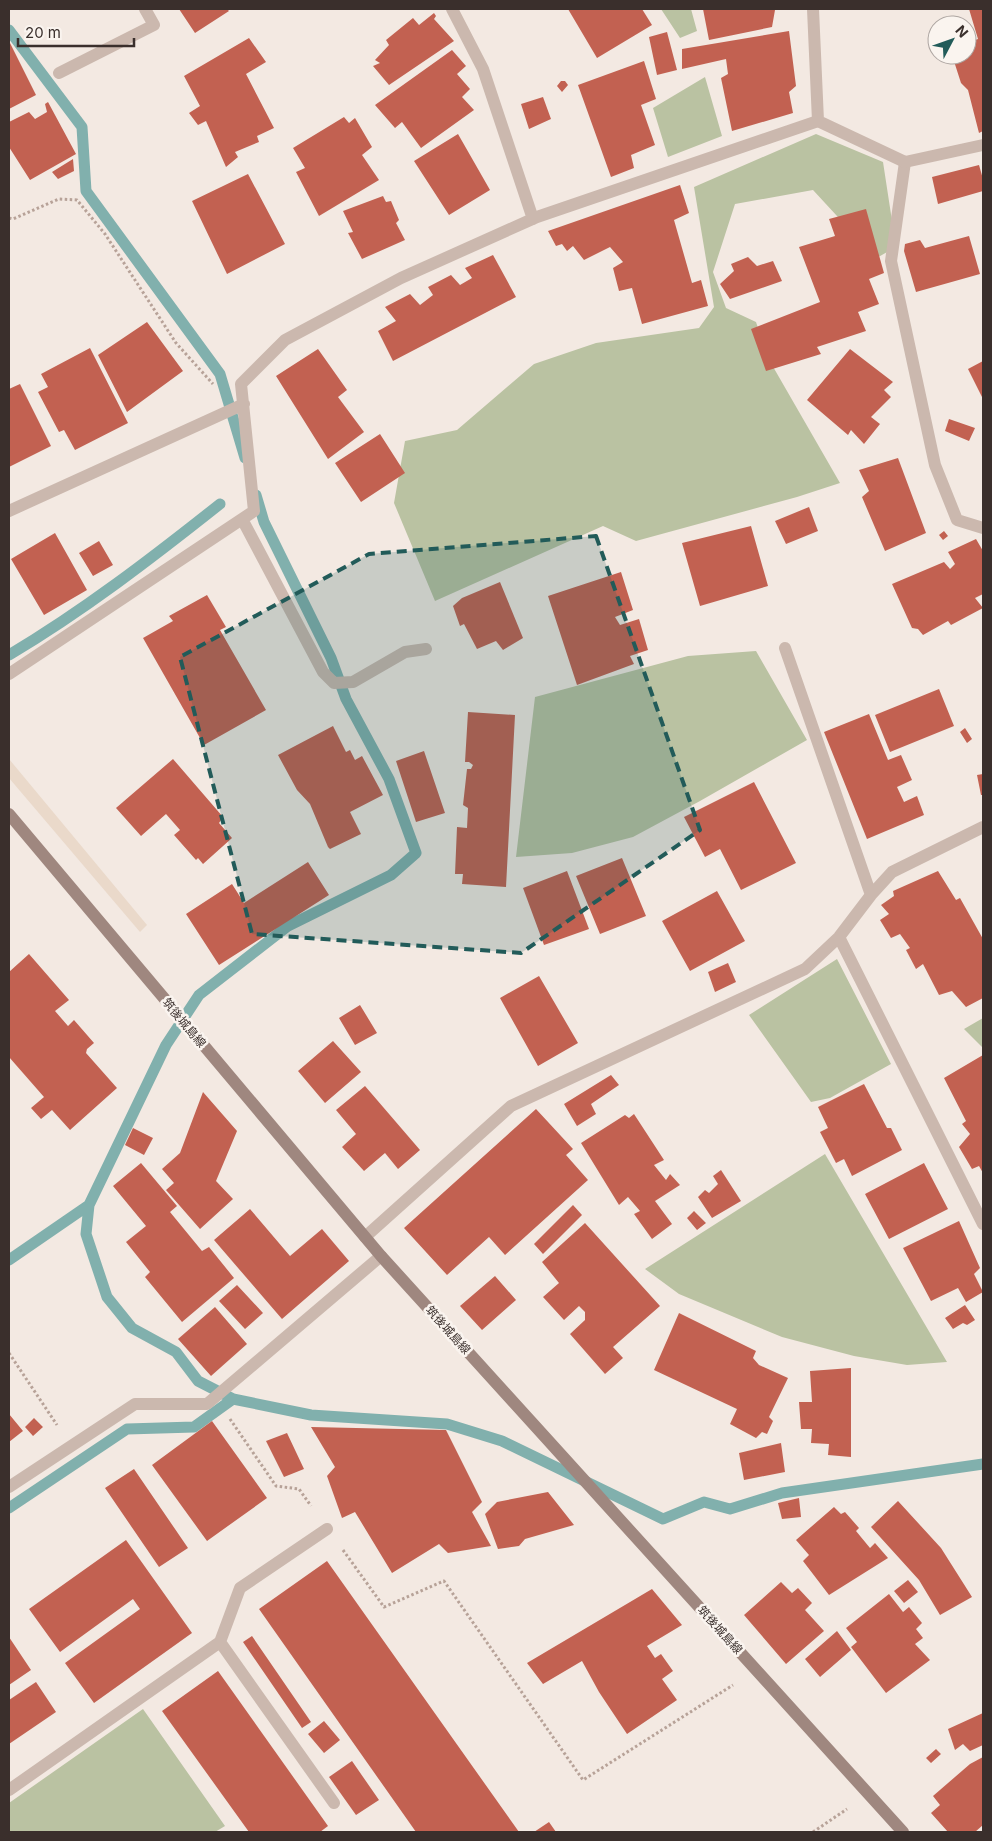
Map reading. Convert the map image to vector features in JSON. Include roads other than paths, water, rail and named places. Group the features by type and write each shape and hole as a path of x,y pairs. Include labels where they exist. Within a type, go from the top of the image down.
{"main road":[{"name":"筑後城島線","path":"9,814 381,1256 904,1832"}],"street":[{"path":"59,73 154,25 145,9"},
{"path":"452,9 483,69 533,219"},
{"path":"813,9 818,121"},
{"path":"9,674 254,510 242,384 285,340 401,278 533,219 818,121 905,162 983,145"},
{"path":"905,162 891,261 935,465 957,520 983,528"},
{"path":"9,511 243,401"},
{"path":"242,519 323,672 334,683 353,682 405,652 426,650"},
{"path":"785,648 871,895"},
{"path":"365,1237 511,1106 805,969 839,937 871,895 892,872 983,827"},
{"path":"839,937 983,1224"},
{"path":"9,1487 135,1404 207,1404 381,1256"},
{"path":"9,1790 220,1642 240,1588 328,1529"},
{"path":"220,1642 334,1803"}],"waterway":[{"path":"9,30 82,127 86,191 220,374 245,458"},
{"path":"256,495 264,522 331,658 346,699 389,779 416,853 391,875 288,926 199,995 166,1045 89,1205 86,1234 107,1297 132,1328 176,1352 198,1381 233,1399 311,1415 447,1424 502,1441 663,1519 704,1502 730,1509 782,1493 983,1464"},
{"path":"9,655 117,583 220,504"},
{"path":"9,1260 89,1205"},
{"path":"9,1508 127,1429 194,1427 233,1399"}]}
